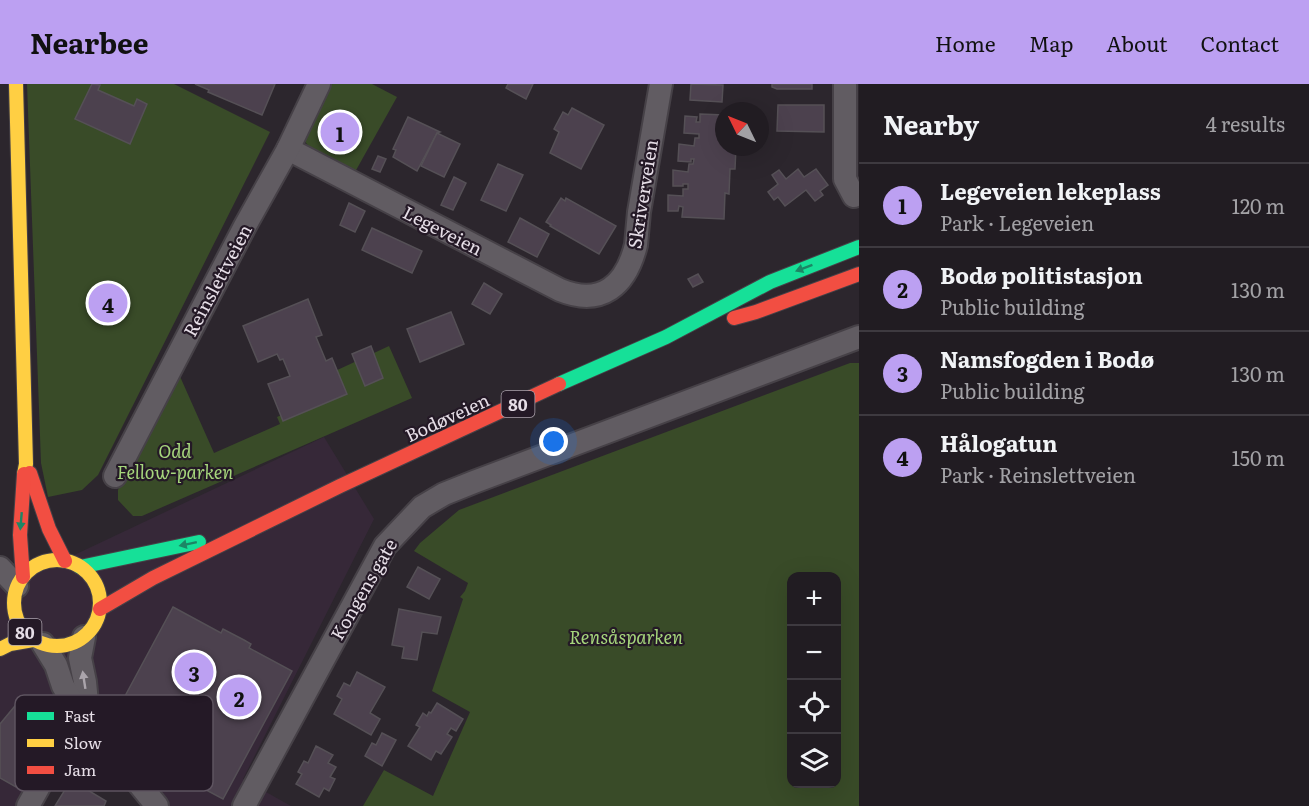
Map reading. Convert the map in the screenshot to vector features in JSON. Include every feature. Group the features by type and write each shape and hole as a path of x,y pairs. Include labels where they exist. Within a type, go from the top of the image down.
{"main road":[{"path":"16,84 26,464 22,492 18,589"},
{"name":"Bodøveien","path":"100,609 153,578 245,532 592,369 666,337 770,282 859,247"},
{"name":"Bodøveien","path":"666,337 756,312 859,274"},
{"path":"26,464 43,508 50,535 65,561 80,567 96,585 100,597 100,609 95,624 84,637"},
{"name":"Bodøveien","path":"80,567 245,532"},
{"name":"80","path":"0,610 34,567 49,561 65,561"},
{"name":"80","path":"18,589 19,623 38,642"},
{"name":"80","path":"0,649 10,644 38,642 57,647 72,644 84,637"}],"street":[{"name":"Reinslettveien","path":"115,476 245,226 288,149 319,84"},
{"name":"Skriverveien","path":"603,293 624,278 632,263 661,84"},
{"path":"845,84 844,179 854,196"},
{"name":"Legeveien","path":"288,149 560,290 587,296 603,293"},
{"name":"Kongens gate","path":"243,806 385,546 422,507 444,494 474,482 859,337"},
{"path":"0,568 18,589"},
{"path":"84,637 80,658 86,695"},
{"path":"38,642 56,665 63,686 69,695"},
{"path":"28,806 36,791"},
{"path":"145,791 157,806"}],"shaded area":[{"path":"324,437 374,519 243,779 291,806 157,806 145,791 213,791 213,695 15,695 15,791 39,791 28,806 0,806 0,566 52,554 70,557"}],"green space":[{"path":"27,84 174,84 270,132 98,475 82,490 48,497 41,463"},
{"path":"326,84 372,84 397,97 355,172 309,147 302,137"},
{"name":"Odd Fellow-parken","path":"389,346 412,398 142,516 133,516 118,500 118,490 123,478 178,372 214,453 280,424 277,417 340,389 333,372"},
{"name":"Rensåsparken","path":"850,363 859,363 859,806 363,806 384,770 433,796 470,712 432,691 463,599 460,597 468,583 414,551 420,543 459,510"}],"building":[{"path":"92,84 100,85 98,90 134,106 137,99 147,104 130,144 75,119"},
{"path":"195,84 275,84 262,115 208,92 209,90"},
{"path":"508,84 533,84 526,99 506,88"},
{"path":"691,84 723,85 722,102 690,100"},
{"path":"772,84 812,84 812,89 777,89 772,87"},
{"path":"778,105 824,105 824,132 777,131"},
{"path":"572,108 604,125 581,169 550,153 559,132 554,129 563,112 568,115"},
{"path":"700,114 715,115 715,156 736,156 735,169 730,169 729,194 725,193 724,219 682,217 683,207 679,206 678,211 668,211 668,195 683,196 683,189 688,189 688,184 673,186 673,170 688,172 689,164 693,164 694,159 691,159 691,162 678,161 679,144 694,146 695,138 699,138 699,134 684,133 685,116 697,117 696,122 700,122"},
{"path":"408,117 440,132 437,133 417,171 393,157 396,150 393,149"},
{"path":"437,133 460,144 444,177 421,166"},
{"path":"378,156 386,159 380,172 372,169"},
{"path":"498,164 523,175 506,211 481,200"},
{"path":"798,169 804,177 816,169 828,185 820,191 823,195 815,201 806,190 785,206 778,197 774,200 768,192 778,184 772,175 779,170 786,179"},
{"path":"454,177 466,183 453,210 441,205"},
{"path":"561,198 565,201 566,198 616,226 599,254 546,222"},
{"path":"349,203 365,211 355,232 340,225"},
{"path":"520,218 549,234 537,257 508,242"},
{"path":"372,228 422,251 412,273 362,250"},
{"path":"698,274 703,282 693,287 688,279"},
{"path":"484,283 502,294 490,314 472,304"},
{"path":"308,299 322,335 316,337 326,361 332,358 347,394 283,421 268,384 290,376 283,359 280,360 277,354 258,362 243,326"},
{"path":"451,312 464,344 420,362 407,329"},
{"path":"371,346 383,378 365,386 352,354"},
{"path":"418,567 440,579 429,599 407,587"},
{"path":"173,607 221,633 223,629 244,640 251,644 249,648 292,671 223,799 208,791 213,791 213,695 126,695"},
{"path":"399,609 441,617 437,634 422,632 417,660 402,658 404,647 392,645"},
{"path":"357,672 385,687 370,713 380,719 371,735 334,714 342,699 337,696 344,683 350,686"},
{"path":"437,703 463,719 456,731 451,728 447,734 452,737 441,754 436,751 431,760 408,746 420,727 416,725 423,713 427,716"},
{"path":"15,706 15,786 0,778 0,724"},
{"path":"382,733 396,740 382,766 365,756 372,743 376,745"},
{"path":"316,746 333,755 328,763 336,767 330,777 335,779 329,791 324,788 319,797 296,784 302,774 298,772 304,761 308,763"},
{"path":"64,791 89,791 106,801 104,806 55,806"}],"traffic: fast":[{"path":"559,384 666,337 770,282 859,247"},
{"path":"80,567 199,542"}],"traffic: slow":[{"path":"16,84 26,464 24,474"},
{"path":"57,560 81,567 93,579 100,603 93,627 81,639 57,646 33,639 21,627 14,603 21,579 33,567 57,560"},
{"path":"0,649 10,644 33,640"}],"traffic: jam":[{"path":"734,318 859,274"},
{"path":"100,609 153,578 340,486 559,384"},
{"path":"30,473 49,529 65,561"},
{"path":"23,577 20,535 24,474"}],"place":[{"name":"Legeveien lekeplass","path":"340,132"},
{"name":"Hålogatun","path":"108,303"},
{"name":"Namsfogden i Bodø","path":"194,672"},
{"name":"Bodø politistasjon","path":"239,697"}]}
